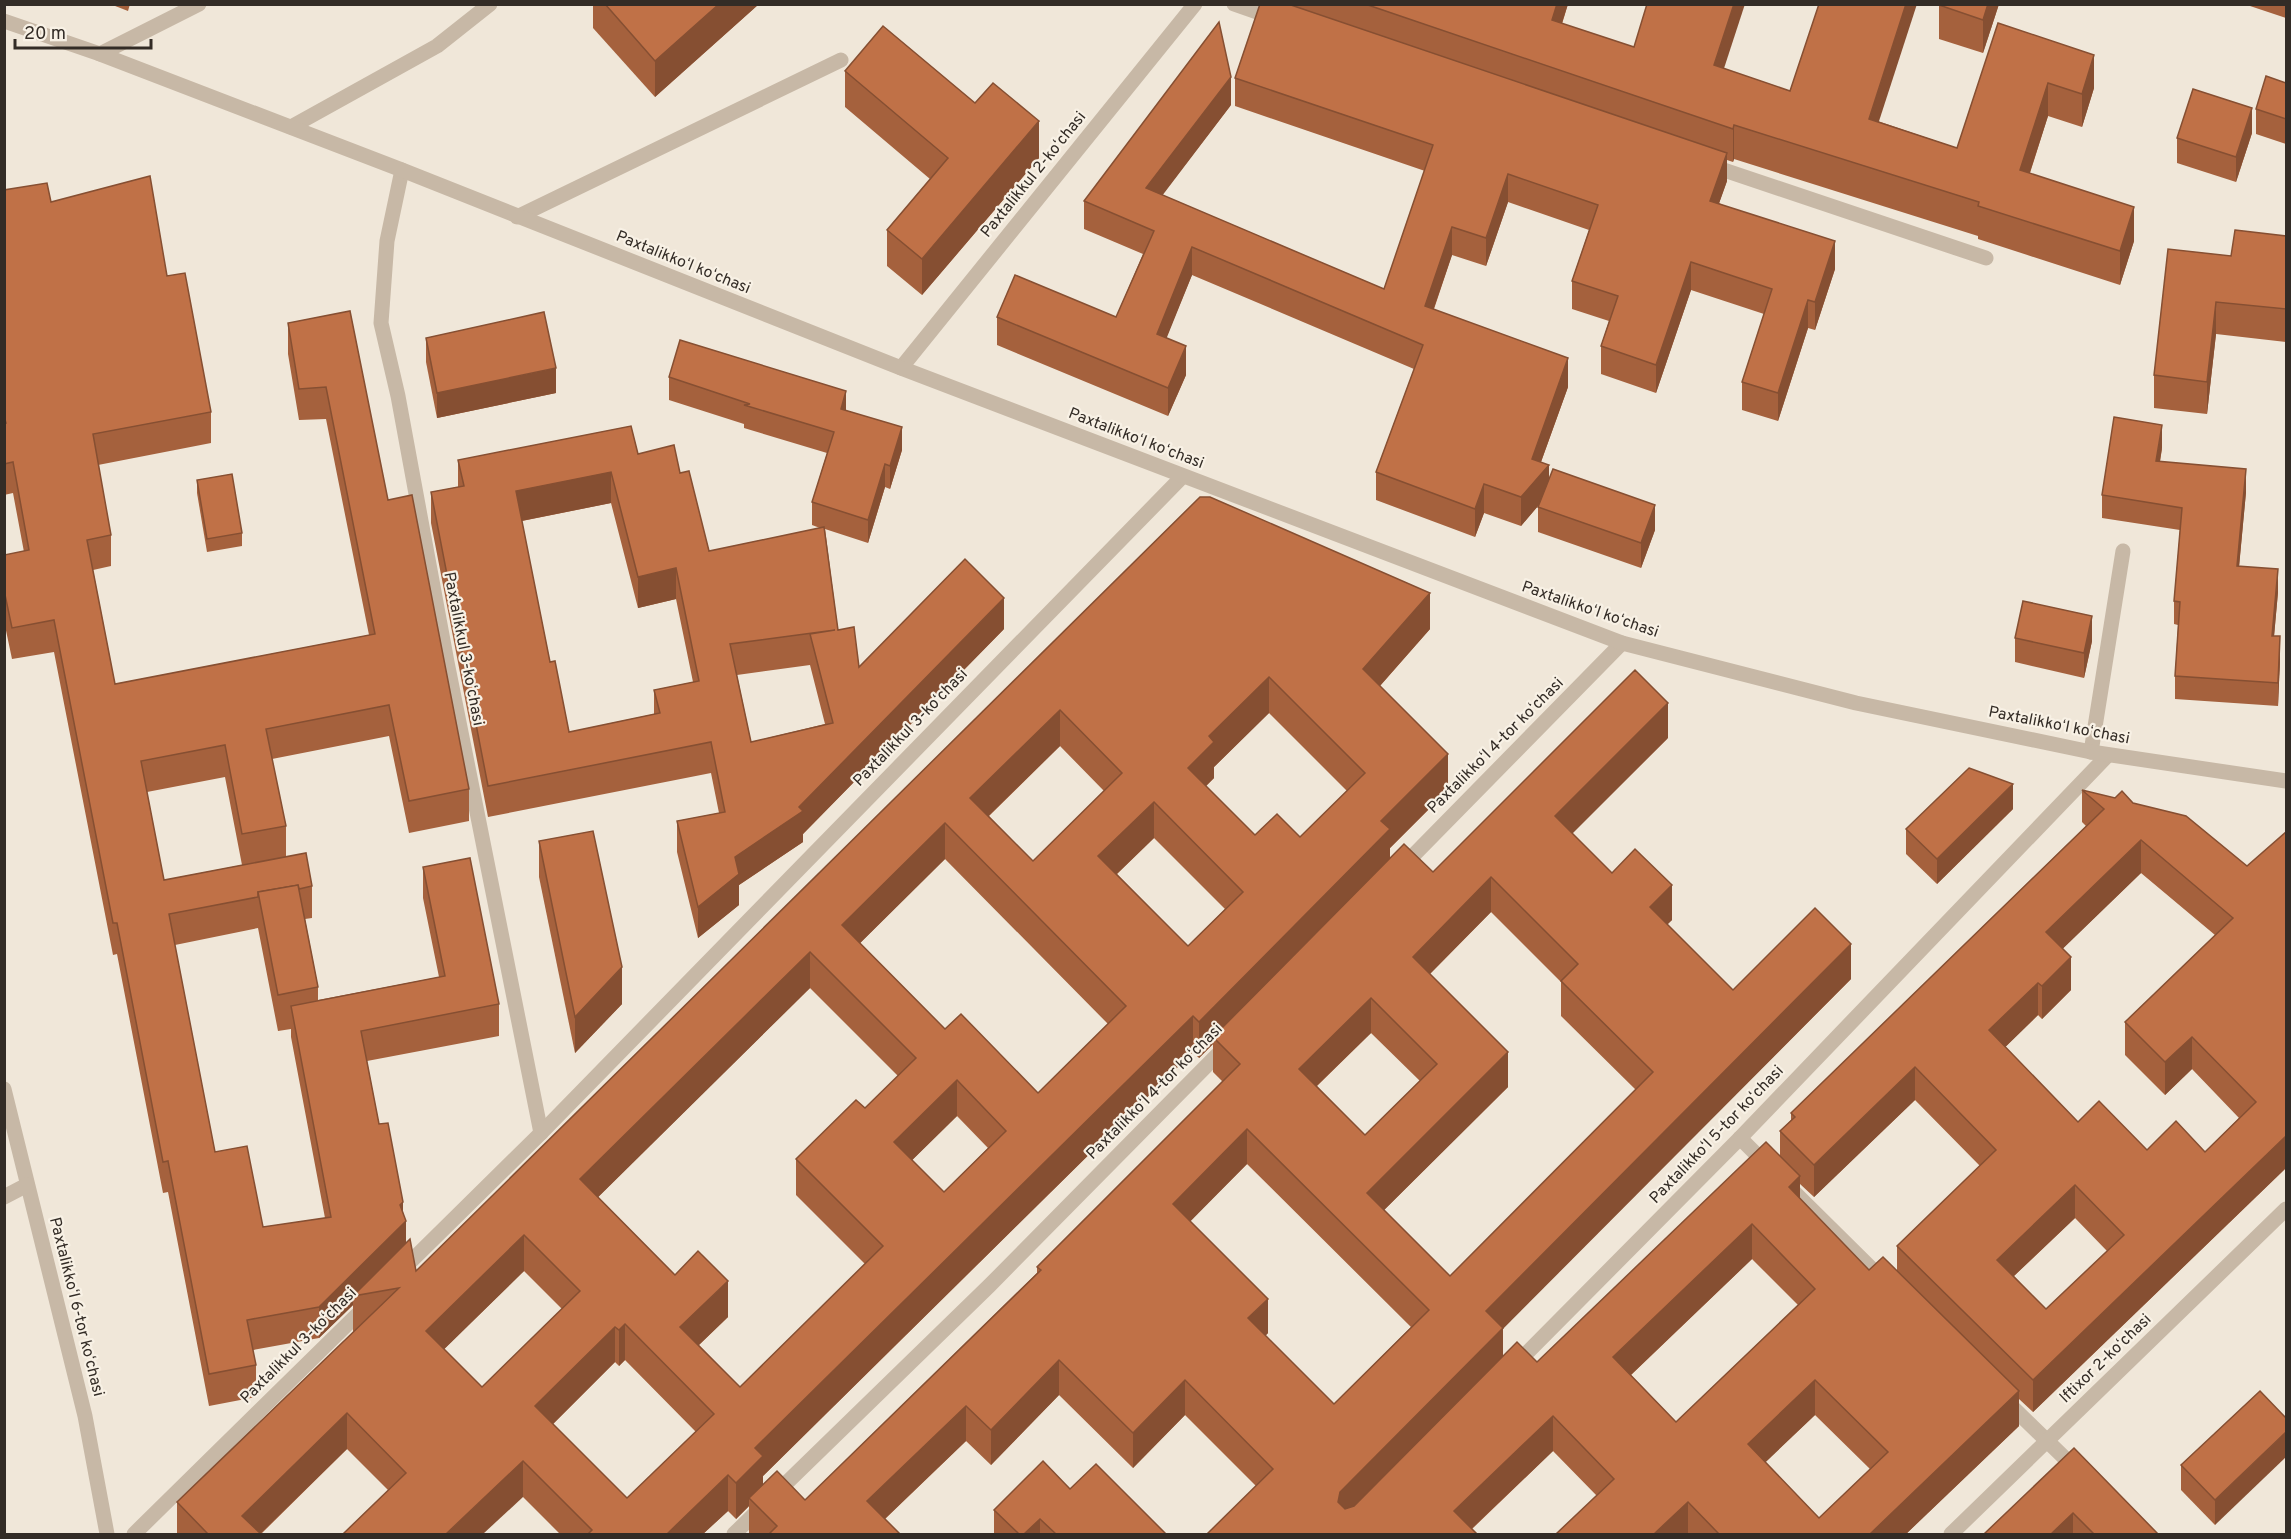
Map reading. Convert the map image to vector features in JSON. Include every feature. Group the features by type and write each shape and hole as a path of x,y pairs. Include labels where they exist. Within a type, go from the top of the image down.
{"street":[{"path":"100,54 199,4"},
{"path":"291,127 437,46 490,4"},
{"name":"Paxtalikkul 2-koʻchasi","path":"901,369 1195,4"},
{"path":"1234,4 1290,23"},
{"name":"Paxtalikkoʻl koʻchasi","path":"4,21 100,54 291,127 901,369 1622,643 1856,703 2091,752 2286,781"},
{"path":"517,217 841,60"},
{"path":"1694,160 1986,258"},
{"name":"Paxtalikkul 3-koʻchasi","path":"402,170 387,241 381,323 399,396 445,650 541,1133"},
{"name":"Paxtalikkul 3-koʻchasi","path":"134,1534 541,1133 1182,477"},
{"path":"2091,752 2123,551"},
{"name":"Paxtalikkoʻl 4-tor koʻchasi","path":"1389,880 1622,643"},
{"name":"Paxtalikkoʻl 5-tor koʻchasi","path":"1506,1374 1740,1138 2108,755"},
{"name":"Paxtalikkoʻl 4-tor koʻchasi","path":"734,1534 990,1286 1239,1032"},
{"name":"Paxtalikkoʻl 6-tor koʻchasi","path":"4,1089 85,1416 107,1534"},
{"path":"1740,1138 1894,1290"},
{"path":"4,1197 27,1185"},
{"name":"Iftixor 2-koʻchasi","path":"1951,1534 2286,1209"},
{"path":"1996,1390 2087,1480"}],"building":[{"path":"605,4 719,4 655,61"},
{"path":"1260,4 1288,4 1727,153 1710,201 1835,241 1815,302 1808,300 1778,393 1742,382 1772,289 1691,262 1656,365 1601,346 1618,296 1572,281 1598,205 1508,174 1486,238 1452,227 1425,306 1568,358 1532,459 1549,465 1521,497 1484,484 1475,509 1376,472 1423,345 1192,247 1157,334 1186,346 1168,388 997,317 1015,275 1116,317 1154,231 1084,201 1219,22 1231,77 1146,188 1384,289 1433,145 1235,78"},
{"path":"1365,4 1557,4 1552,20 1634,47 1647,4 1734,4 1714,65 1790,91 1819,4 1906,4 1869,119 1957,148 1998,23 2094,55 2082,94 2048,83 2020,170 2134,207 2120,251 1978,206 1979,202 1734,125 1733,129"},
{"path":"1939,4 1988,4 1983,20"},
{"path":"883,26 975,103 993,83 1039,121 922,259 887,230 948,158 845,71"},
{"path":"2266,76 2286,83 2286,119 2256,109"},
{"path":"2193,89 2252,108 2236,157 2177,138"},
{"path":"150,176 167,276 185,273 211,412 93,434 111,535 87,540 115,684 375,634 326,387 299,389 288,323 350,311 388,500 412,495 469,789 409,801 389,705 266,729 286,826 242,834 225,745 141,761 164,880 306,853 312,886 299,889 298,885 258,892 258,897 169,914 215,1152 247,1146 263,1227 331,1217 291,1006 445,976 423,867 470,858 499,1004 361,1031 379,1124 388,1123 403,1202 400,1205 406,1221 319,1307 247,1320 256,1365 209,1374 168,1161 163,1162 117,923 113,923 54,620 12,628 4,590 4,555 29,550 13,462 4,464 4,423 6,423 4,416 4,190 47,183 51,202"},
{"path":"2235,230 2286,236 2286,309 2216,302 2207,382 2154,375 2168,249 2231,256"},
{"path":"544,312 556,368 437,393 426,338"},
{"path":"680,340 846,391 841,409 902,427 890,466 885,464 868,520 812,502 834,432 744,405 750,404 669,377"},
{"path":"2114,417 2162,425 2156,461 2246,469 2237,566 2278,569 2272,636 2280,636 2278,683 2175,676 2180,602 2174,601 2182,508 2102,495"},
{"path":"631,426 638,454 674,445 680,473 689,471 709,551 824,527 838,630 854,627 859,667 965,559 1004,598 799,807 803,811 735,857 739,874 698,907 677,821 725,812 711,742 488,786 431,492 464,486 458,460","holes":["611,472 638,577 676,568 699,681 654,690 660,713 569,732 555,661 550,662 516,491","835,630 810,634 833,723 751,742 730,644"]},
{"path":"1553,469 1655,505 1641,543 1538,507"},
{"path":"232,474 242,533 207,539 197,480"},
{"path":"1200,497 1210,497 1430,593 1363,669 1448,754 1381,821 1390,829 1199,1022 1193,1016 755,1448 763,1456 736,1483 728,1475 667,1534 588,1534 592,1530 523,1461 446,1534 343,1534 406,1473 347,1413 242,1516 261,1534 208,1534 177,1502 399,1288 353,1296 410,1239 416,1271","holes":["1269,677 1365,773 1300,837 1277,814 1255,835 1188,768 1214,742 1209,736","1060,710 1122,773 1033,861 970,798","1154,802 1243,892 1188,946 1098,856","945,823 1126,1006 1038,1093 961,1014 945,1029 842,925","810,952 916,1058 865,1108 856,1100 796,1159 883,1246 740,1387 680,1327 728,1281 698,1251 675,1275 580,1179","957,1080 1006,1131 944,1192 894,1142","524,1235 580,1291 482,1387 426,1331","625,1324 714,1414 627,1498 535,1406 615,1327 619,1330"]},
{"path":"2023,601 2092,616 2084,653 2015,638"},
{"path":"1635,670 1668,703 1555,816 1612,873 1635,849 1672,885 1650,907 1733,990 1815,908 1851,944 1486,1311 1503,1328 1340,1492 1338,1502 1345,1509 1354,1506 1517,1342 1537,1362 1766,1142 1800,1176 1789,1187 1869,1270 1883,1257 2019,1391 1870,1534 1719,1534 1688,1502 1654,1534 1556,1534 1614,1479 1553,1416 1454,1511 1477,1534 1207,1534 1273,1469 1185,1380 1133,1433 1059,1360 991,1430 966,1406 867,1501 900,1534 769,1534 777,1526 749,1498 777,1471 805,1500 1041,1270 1037,1267 1240,1064 1213,1037 1404,844 1433,872","holes":["1491,877 1578,964 1561,981 1653,1072 1450,1276 1367,1193 1508,1052 1413,957","1371,998 1437,1064 1365,1135 1299,1069","1247,1129 1429,1310 1334,1404 1248,1318 1268,1299 1173,1204","1752,1224 1815,1289 1676,1422 1613,1357","1815,1380 1888,1452 1819,1518 1748,1444"]},
{"path":"1969,768 2013,784 1937,859 1906,829"},
{"path":"2082,790 2115,798 2122,791 2133,803 2186,816 2247,866 2286,832 2286,1136 2033,1380 1897,1246 1996,1150 1915,1067 1814,1165 1780,1131 1795,1117 1791,1113 2104,809","holes":["2141,840 2233,918 2125,1022 2165,1062 2192,1037 2256,1102 2205,1152 2176,1121 2147,1150 2099,1101 2078,1122 1989,1030 2038,983 2042,986 2071,957 2046,932","2075,1185 2124,1235 2046,1309 1997,1260"]},
{"path":"593,831 622,967 575,1017 539,841"},
{"path":"298,885 318,987 278,995 258,892"},
{"path":"2260,1391 2286,1418 2286,1432 2215,1500 2181,1465"},
{"path":"2074,1448 2158,1534 2094,1534 2073,1513 2051,1534 1984,1534"},
{"path":"1043,1461 1070,1489 1096,1464 1166,1534 1056,1534 1040,1519 1024,1534 1019,1534 994,1510"}]}
